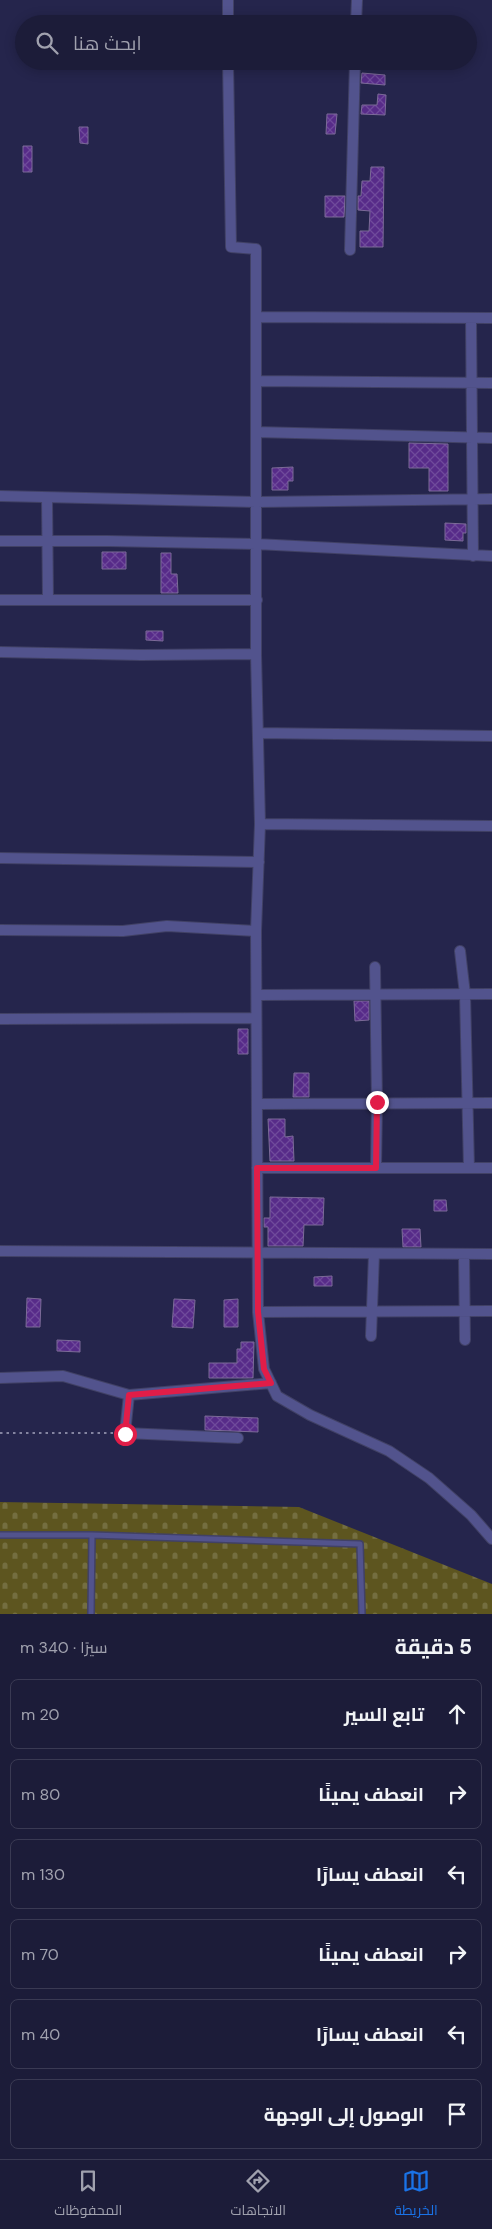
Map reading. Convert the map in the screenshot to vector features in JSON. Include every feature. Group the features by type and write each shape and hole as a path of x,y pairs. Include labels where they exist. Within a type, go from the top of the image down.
{"street":[{"path":"228,0 228,15"},
{"path":"356,15 357,0"},
{"path":"228,70 231,247 256,249 258,381 256,432 256,654 260,824 256,931 258,1312 264,1369 278,1396 310,1415 347,1430 389,1451 430,1478 471,1515 492,1539"},
{"path":"350,250 355,70"},
{"path":"256,317 492,318"},
{"path":"471,318 471,438 474,556"},
{"path":"258,381 492,383"},
{"path":"256,432 492,438"},
{"path":"0,496 256,502 492,499"},
{"path":"47,498 48,600"},
{"path":"0,541 256,544 492,556"},
{"path":"0,600 257,600"},
{"path":"0,652 141,655 256,654"},
{"path":"258,733 492,736"},
{"path":"260,824 492,826"},
{"path":"0,858 259,862"},
{"path":"0,930 123,931 167,926 256,931"},
{"path":"460,951 465,994 470,1168"},
{"path":"375,968 376,1168"},
{"path":"257,995 492,994"},
{"path":"0,1019 256,1018"},
{"path":"257,1104 492,1103"},
{"path":"257,1168 492,1168"},
{"path":"0,1251 492,1254"},
{"path":"371,1336 374,1254"},
{"path":"464,1254 465,1340"},
{"path":"258,1312 492,1311"},
{"path":"0,1378 63,1376 129,1395 271,1383"},
{"path":"129,1395 125,1434 238,1438"}],"lane":[{"path":"0,1535 92,1535 360,1544 362,1614"},
{"path":"91,1614 92,1535"}],"path":[{"path":"0,1433 125,1434"}],"green space":[{"path":"0,1502 299,1507 492,1584 492,1614 0,1614"}],"building":[{"path":"362,73 385,75 385,85 361,83"},
{"path":"378,94 386,95 385,115 361,114 362,105 377,105"},
{"path":"327,114 337,114 335,134 326,134"},
{"path":"79,127 88,127 88,144 80,143"},
{"path":"23,146 32,146 32,172 23,172"},
{"path":"371,167 384,167 383,247 360,247 360,231 369,231 370,211 358,210 358,196 361,196 362,181 370,181"},
{"path":"325,196 345,196 344,217 325,217"},
{"path":"409,443 448,444 448,491 429,491 429,468 409,468"},
{"path":"293,467 293,481 288,481 288,490 272,490 272,468"},
{"path":"445,523 466,524 466,533 463,533 463,541 445,540"},
{"path":"102,552 126,552 126,569 102,569"},
{"path":"161,553 171,553 171,574 177,574 178,593 161,593"},
{"path":"146,631 163,631 163,641 146,640"},
{"path":"354,1001 369,1001 369,1020 355,1021"},
{"path":"238,1029 248,1029 248,1054 238,1054"},
{"path":"294,1073 309,1073 309,1097 293,1097"},
{"path":"268,1119 285,1119 285,1137 293,1136 294,1161 270,1161"},
{"path":"270,1197 324,1198 323,1225 304,1225 303,1246 268,1246 268,1227 264,1227 264,1218 270,1218"},
{"path":"434,1200 446,1200 447,1211 434,1211"},
{"path":"402,1229 420,1229 421,1247 403,1247"},
{"path":"332,1276 332,1286 314,1286 314,1277"},
{"path":"27,1298 41,1299 40,1327 26,1327"},
{"path":"174,1299 195,1300 193,1328 172,1327"},
{"path":"238,1299 238,1327 224,1327 224,1300"},
{"path":"57,1340 80,1341 80,1352 57,1351"},
{"path":"241,1342 254,1342 253,1378 209,1378 209,1363 237,1363 237,1349 241,1349"},
{"path":"205,1416 258,1418 258,1432 205,1430"}],"route":[{"path":"125,1434 129,1395 271,1383 264,1369 258,1312 257,1168 376,1168 377,1102"}]}
